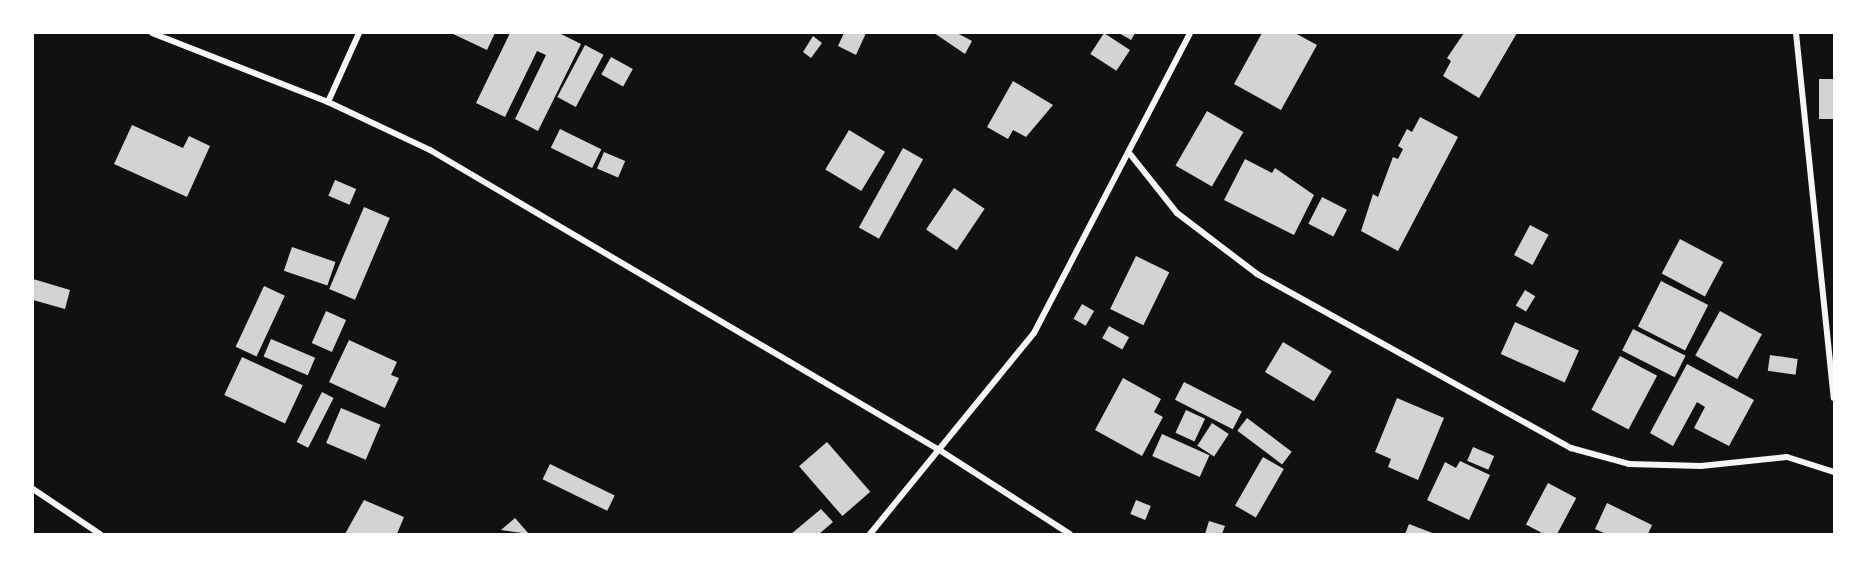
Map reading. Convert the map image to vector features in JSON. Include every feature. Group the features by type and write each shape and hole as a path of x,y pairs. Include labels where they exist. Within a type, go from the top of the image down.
{"street":[{"path":"152,33 328,102 430,150 941,451 1070,534"},
{"path":"328,102 359,33"},
{"path":"870,534 941,451 1035,333 1130,154 1190,33"},
{"path":"1796,33 1834,398"},
{"path":"1130,154 1177,213 1248,268 1570,448 1629,464 1701,466 1787,457 1834,472"},
{"path":"33,489 100,534"}],"building":[{"path":"451,33 495,33 487,50"},
{"path":"510,33 559,33 581,44 538,131 515,119 546,55 537,51 505,117 476,103"},
{"path":"844,33 866,33 856,55 838,46"},
{"path":"934,33 957,33 972,41 965,54"},
{"path":"1104,33 1130,50 1116,71 1090,54"},
{"path":"1119,33 1135,33 1131,40"},
{"path":"1262,33 1295,33 1317,45 1281,110 1234,84"},
{"path":"1464,33 1517,33 1479,98 1443,76 1451,61 1447,58"},
{"path":"813,36 822,43 811,58 803,52"},
{"path":"585,45 604,55 576,107 557,97"},
{"path":"611,57 633,69 623,87 601,74"},
{"path":"1819,79 1834,79 1834,119 1819,119"},
{"path":"1013,81 1053,105 1026,137 1013,130 1008,139 987,127"},
{"path":"1207,111 1243,132 1212,187 1176,166"},
{"path":"1420,117 1458,137 1398,251 1361,231 1373,194 1378,197 1393,157 1398,159 1403,149 1398,146 1407,129 1412,132"},
{"path":"132,125 183,148 189,136 210,146 187,197 114,164"},
{"path":"560,129 601,149 592,168 551,148"},
{"path":"849,130 885,152 861,191 825,169"},
{"path":"903,148 923,159 879,239 859,228"},
{"path":"604,152 625,161 618,178 597,169"},
{"path":"1245,159 1272,173 1275,168 1314,195 1294,235 1224,200"},
{"path":"335,180 356,189 350,205 328,196"},
{"path":"954,188 985,209 957,250 926,229"},
{"path":"1322,197 1347,210 1333,236 1308,224"},
{"path":"364,207 390,218 355,300 329,289"},
{"path":"1530,225 1549,235 1533,265 1514,255"},
{"path":"1680,239 1723,262 1705,296 1662,273"},
{"path":"292,247 335,262 327,286 284,271"},
{"path":"1136,256 1169,272 1143,325 1110,309"},
{"path":"33,279 70,290 65,309 33,300"},
{"path":"1661,281 1708,305 1685,351 1638,326"},
{"path":"264,286 285,296 257,356 236,347"},
{"path":"1525,290 1535,296 1526,312 1516,305"},
{"path":"1082,304 1094,311 1086,326 1074,319"},
{"path":"326,311 346,320 332,352 312,343"},
{"path":"1720,311 1762,334 1737,379 1695,356"},
{"path":"1515,322 1579,350 1565,382 1501,354"},
{"path":"1109,326 1129,337 1122,349 1102,338"},
{"path":"1633,329 1686,356 1675,377 1622,350"},
{"path":"271,339 315,358 308,375 264,356"},
{"path":"349,340 397,362 391,375 399,378 385,408 329,382"},
{"path":"1283,342 1332,371 1314,401 1265,372"},
{"path":"1770,355 1798,359 1796,375 1768,371"},
{"path":"1620,356 1657,376 1628,430 1591,410"},
{"path":"242,357 303,385 285,423 224,395"},
{"path":"1687,364 1754,400 1729,446 1694,428 1705,407 1697,402 1673,446 1650,433"},
{"path":"1123,378 1161,399 1154,412 1163,417 1142,456 1095,430"},
{"path":"1184,382 1242,412 1233,429 1175,400"},
{"path":"322,392 334,398 308,448 297,442"},
{"path":"1397,398 1444,418 1418,480 1388,467 1391,459 1375,452"},
{"path":"341,408 381,425 366,460 326,443"},
{"path":"1186,410 1205,419 1194,442 1175,433"},
{"path":"1247,418 1292,452 1282,464 1237,431"},
{"path":"1212,423 1229,434 1214,457 1197,446"},
{"path":"1162,434 1210,455 1200,477 1152,456"},
{"path":"827,442 870,492 842,516 799,466"},
{"path":"1473,447 1494,456 1488,470 1467,461"},
{"path":"1263,457 1284,469 1256,517 1235,505"},
{"path":"1460,461 1490,475 1469,520 1427,500 1445,462 1456,468"},
{"path":"550,464 615,496 607,511 543,479"},
{"path":"1548,483 1576,498 1557,534 1544,534 1526,524"},
{"path":"364,500 404,517 397,534 345,534"},
{"path":"1136,500 1151,506 1145,520 1130,514"},
{"path":"1607,503 1652,525 1648,534 1606,534 1595,529"},
{"path":"821,509 833,522 819,534 791,534"},
{"path":"515,518 529,534 501,530"},
{"path":"1209,521 1225,526 1222,534 1205,534"},
{"path":"1409,524 1435,534 1405,534"}]}
